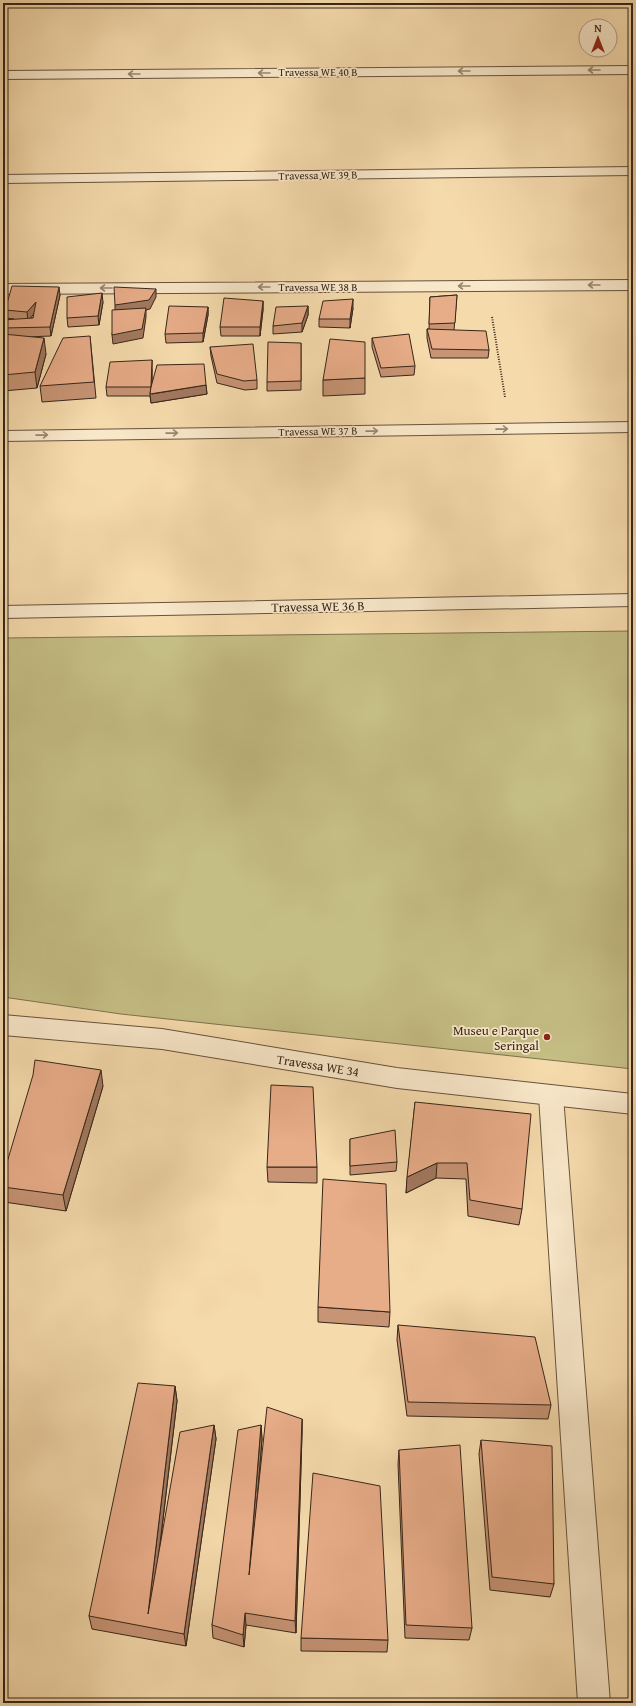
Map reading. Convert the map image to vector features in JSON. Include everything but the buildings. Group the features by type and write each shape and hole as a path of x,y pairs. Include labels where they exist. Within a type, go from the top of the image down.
{"street":[{"name":"Travessa WE 40 B","path":"3,75 633,70"},
{"name":"Travessa WE 39 B","path":"3,179 633,172"},
{"name":"Travessa WE 38 B","path":"3,289 633,285"},
{"name":"Travessa WE 37 B","path":"3,436 633,427"},
{"name":"Travessa WE 36 B","path":"3,612 633,600"},
{"name":"Travessa WE 34","path":"3,1025 162,1039 396,1078 633,1104"},
{"path":"551,1096 594,1703"}],"path":[{"path":"487,285 511,429"}],"shaded area":[{"path":"633,631 633,1069 121,1014 3,997 3,638"}],"place":[{"name":"Museu e Parque Seringal","path":"547,1037"}]}
